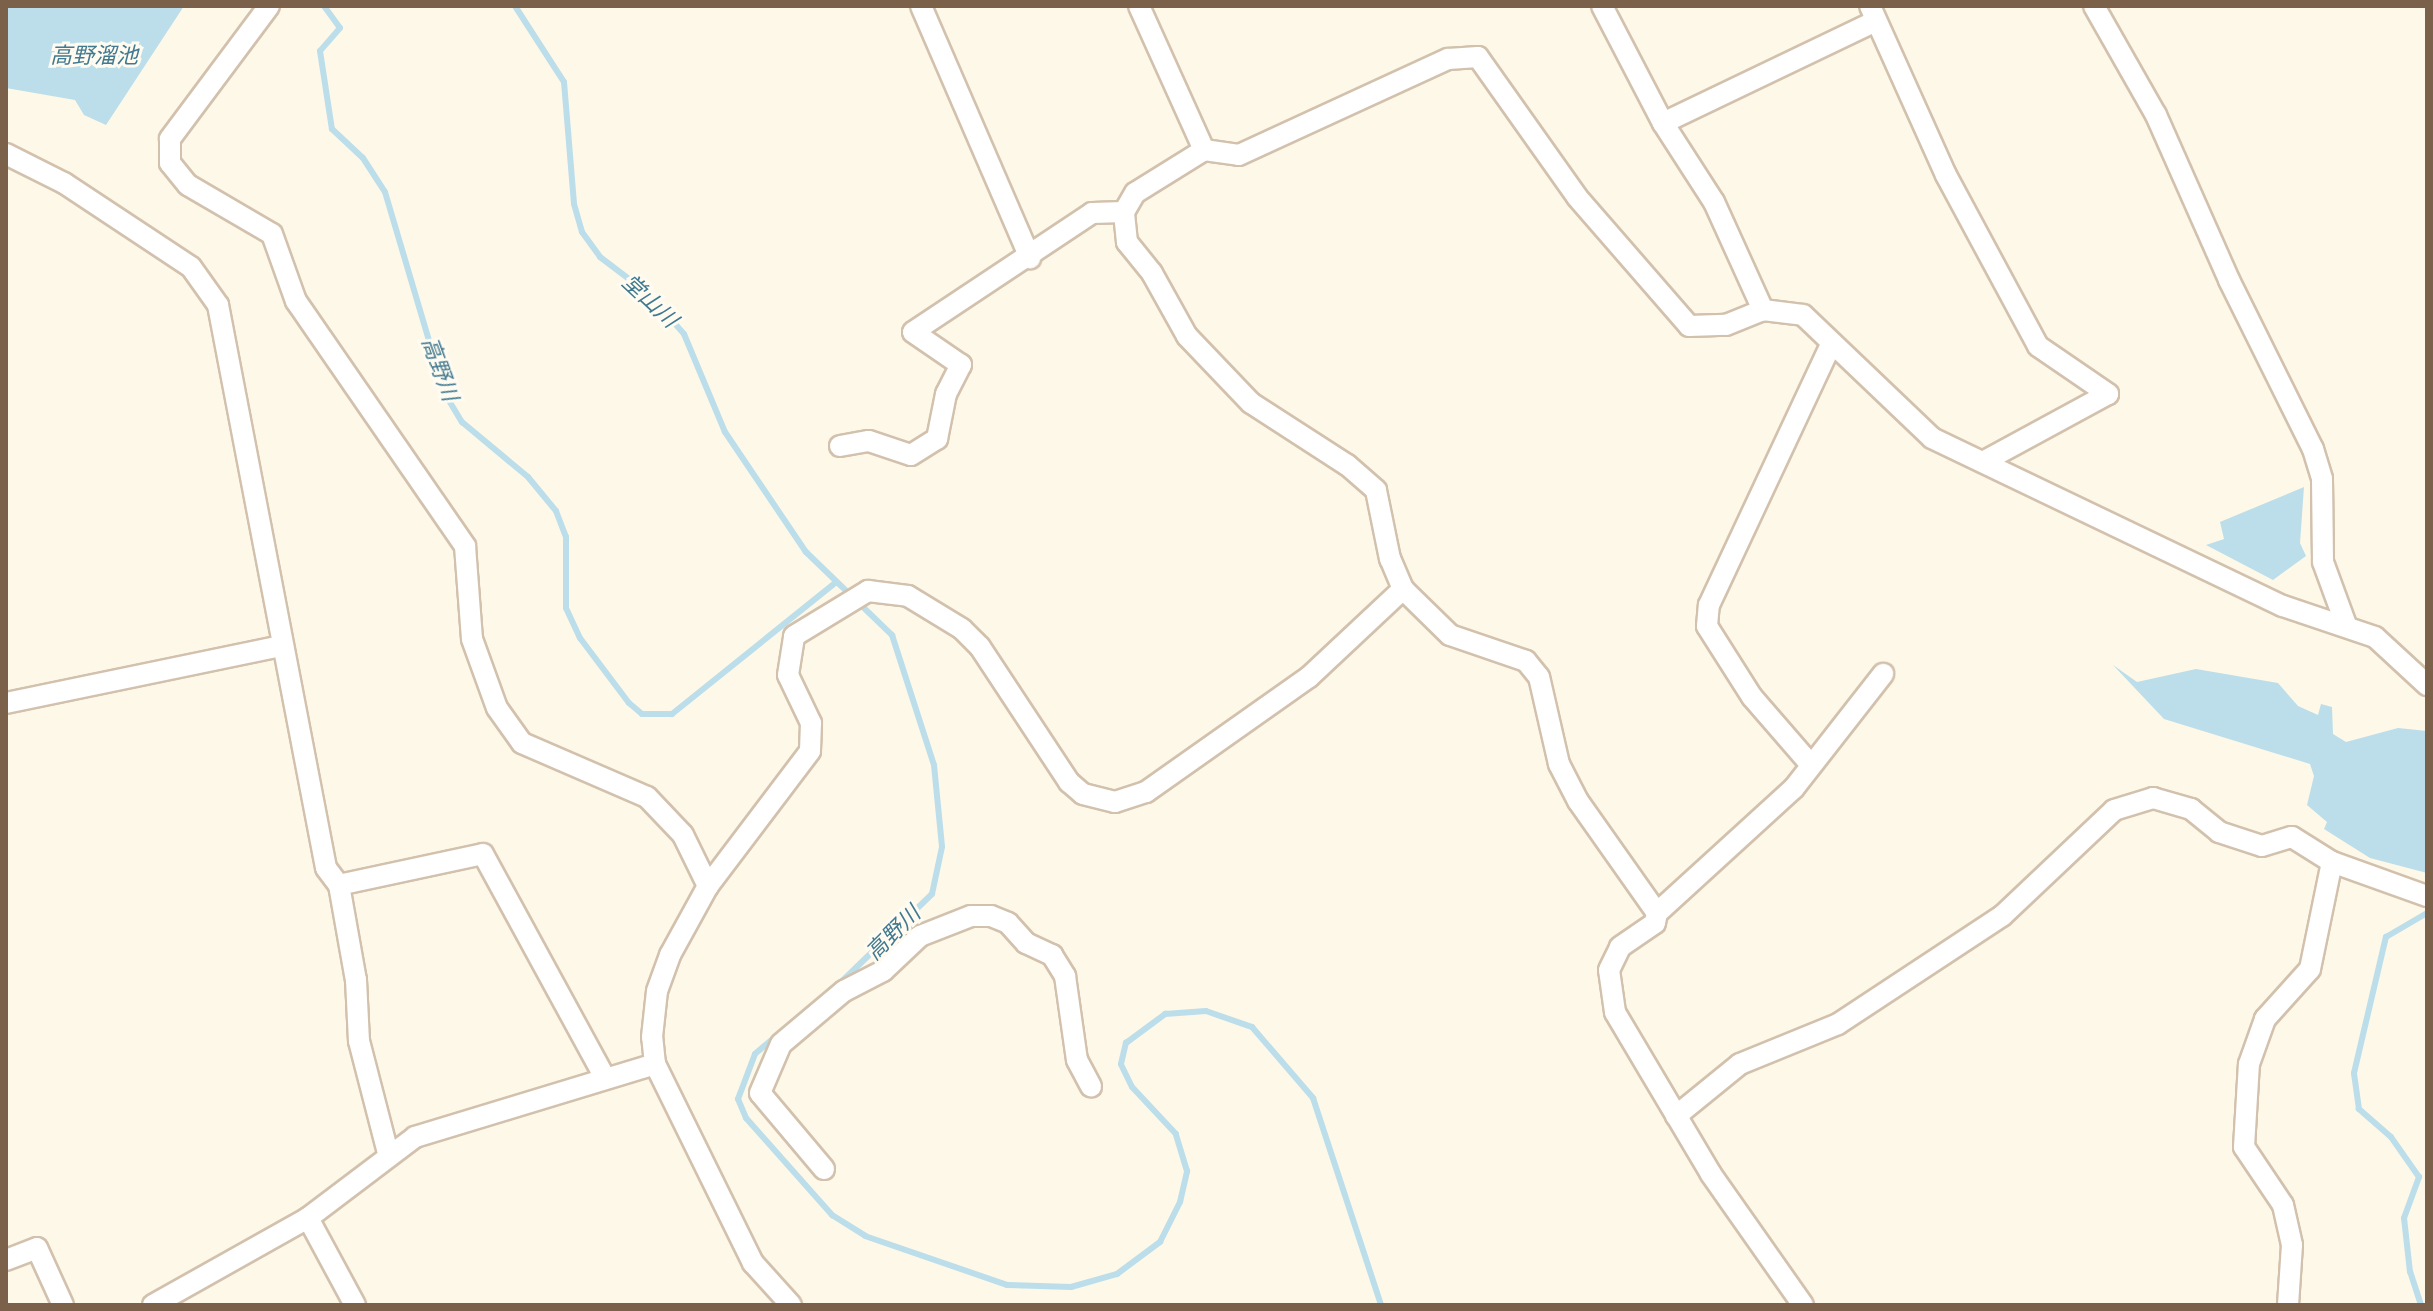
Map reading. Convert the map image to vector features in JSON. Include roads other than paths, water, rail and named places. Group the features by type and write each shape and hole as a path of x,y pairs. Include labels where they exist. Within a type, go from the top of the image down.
{"street":[{"path":"269,6 170,139 170,163 188,185 272,234 296,301 465,546 472,639 497,708 522,743 647,797 683,835 708,886"},
{"path":"921,6 1030,258"},
{"path":"1139,6 1204,150"},
{"path":"1602,6 1663,123 1714,202 1763,310"},
{"path":"2094,6 2156,115 2229,280 2313,449 2322,479 2323,562 2346,625"},
{"path":"1663,123 1873,14 1946,175 2038,346 2108,394 1983,462"},
{"path":"1657,913 1578,801 1559,764 1539,677 1526,661 1450,635 1403,589 1390,559 1376,490 1347,465 1251,403 1222,377 1187,336 1152,273 1127,242 1124,212 1135,193 1204,150 1239,155 1448,59 1478,57 1577,197 1689,326 1726,325 1763,310 1803,315 1932,438 2283,606 2375,637 2427,685"},
{"path":"6,154 64,183 191,267 218,305 326,868 339,885 356,980 359,1041 388,1153"},
{"path":"840,446 869,441 911,455 937,439 946,394 961,365 913,332 1030,258 1092,213 1124,212"},
{"path":"1811,765 1752,697 1707,626 1709,605 1831,345"},
{"path":"791,1305 753,1263 655,1064 653,1012 659,982 708,886 810,751 811,723 788,675 789,645 801,628 868,591 908,596 962,629 980,647 1069,782 1083,794 1115,802 1146,792 1309,677 1403,589"},
{"path":"6,703 282,646"},
{"path":"1803,1305 1676,1116 1615,1012 1609,970 1620,947 1655,923 1657,913 1794,788 1883,674"},
{"path":"1676,1116 1740,1064 1838,1024 2002,916 2114,810 2153,798 2191,809 2219,832 2262,846 2292,837 2332,862 2427,896"},
{"path":"339,885 483,854 605,1078"},
{"path":"2288,1305 2292,1245 2283,1205 2244,1147 2249,1064 2265,1019 2310,969 2332,862"},
{"path":"824,1169 764,1103 760,1093 764,1073 781,1044 844,991 883,971 920,936 971,916 991,916 1008,923 1026,943 1052,955 1065,976 1077,1060 1091,1086"},
{"path":"153,1305 308,1218 388,1153 415,1137 655,1064"},
{"path":"308,1218 355,1305"},
{"path":"6,1260 37,1248 63,1305"}],"water":[{"name":"高野溜池","path":"6,6 184,6 106,125 84,115 75,100 6,88"},
{"path":"2304,487 2300,543 2306,556 2273,580 2206,545 2224,539 2220,522"},
{"path":"2113,665 2137,682 2196,669 2278,683 2298,706 2318,715 2321,704 2332,707 2333,734 2346,742 2398,728 2427,731 2427,873 2370,858 2324,829 2327,822 2307,805 2314,776 2310,764 2164,719"}],"waterway":[{"name":"高野川","path":"324,6 340,28 320,51 332,129 363,158 385,192 445,394 462,422 528,477 556,511 566,537 566,608 580,638 629,703 642,714 672,714 835,583"},
{"name":"堂山川","path":"515,6 564,82 574,204 582,232 600,257 649,294 684,334 725,432 806,552 892,635 934,765 942,847 932,894 839,984"},
{"path":"2421,1305 2410,1272 2404,1218 2419,1177 2391,1137 2359,1109 2354,1073 2386,937 2427,913"},
{"name":"高野川","path":"775,1037 755,1054 738,1099 746,1118 832,1215 865,1236 1007,1285 1071,1287 1117,1274 1160,1242 1180,1202 1187,1171 1176,1134 1132,1087 1121,1064 1126,1043 1165,1014 1206,1011 1252,1027 1313,1098 1381,1305"}]}
